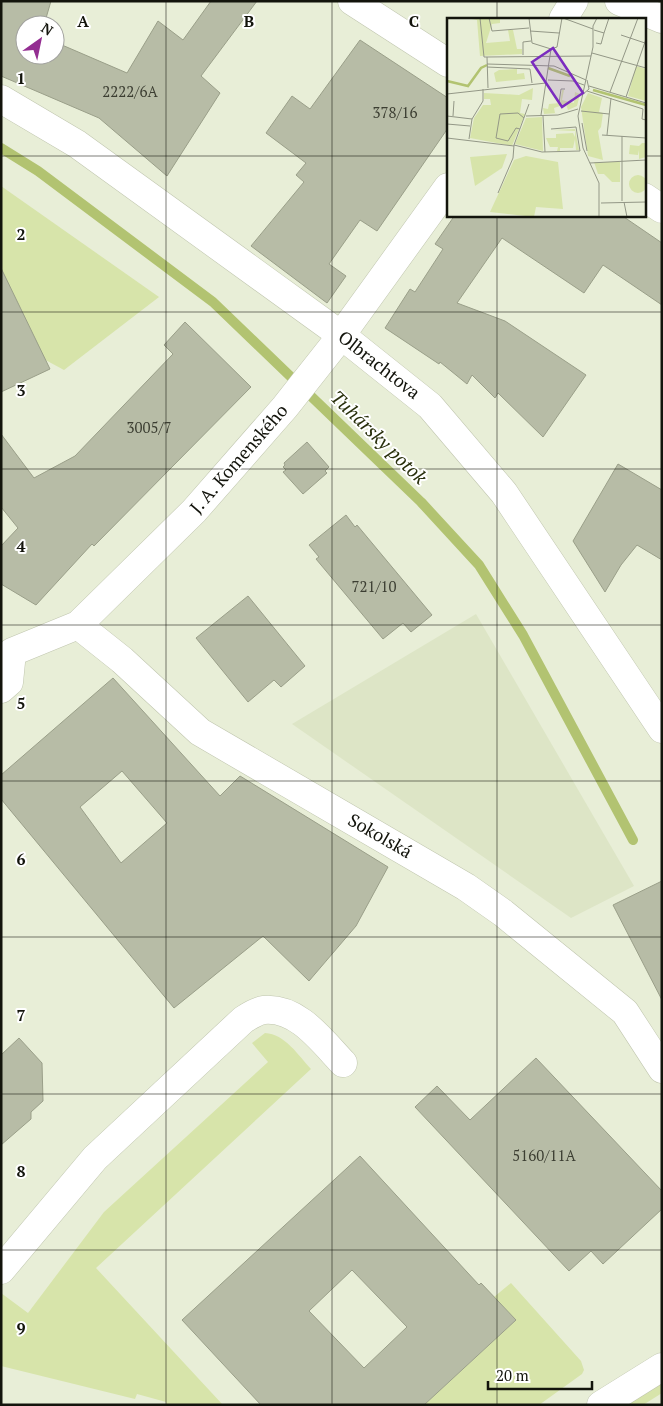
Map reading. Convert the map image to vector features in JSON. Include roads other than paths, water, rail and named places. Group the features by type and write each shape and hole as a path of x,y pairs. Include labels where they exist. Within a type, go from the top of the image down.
{"street":[{"path":"352,1 447,62"},
{"path":"564,18 574,1"},
{"path":"619,1 662,18"},
{"name":"Olbrachtova","path":"1,99 77,144 338,340 430,406 504,493 662,729"},
{"name":"J. A. Komenského","path":"1,689 9,682 7,642 78,625 194,511 285,407 338,340 447,188"},
{"path":"646,198 662,209"},
{"name":"Sokolská","path":"78,625 122,660 200,732 466,887 503,913 625,1012 662,1069"},
{"path":"1,1270 95,1158 243,1020 262,1010 273,1010 289,1015 302,1021 343,1063"},
{"path":"601,1405 662,1367"}],"waterway":[{"name":"Tuhársky potok","path":"1,148 38,171 213,302 421,502 479,565 523,635 633,840"}]}
